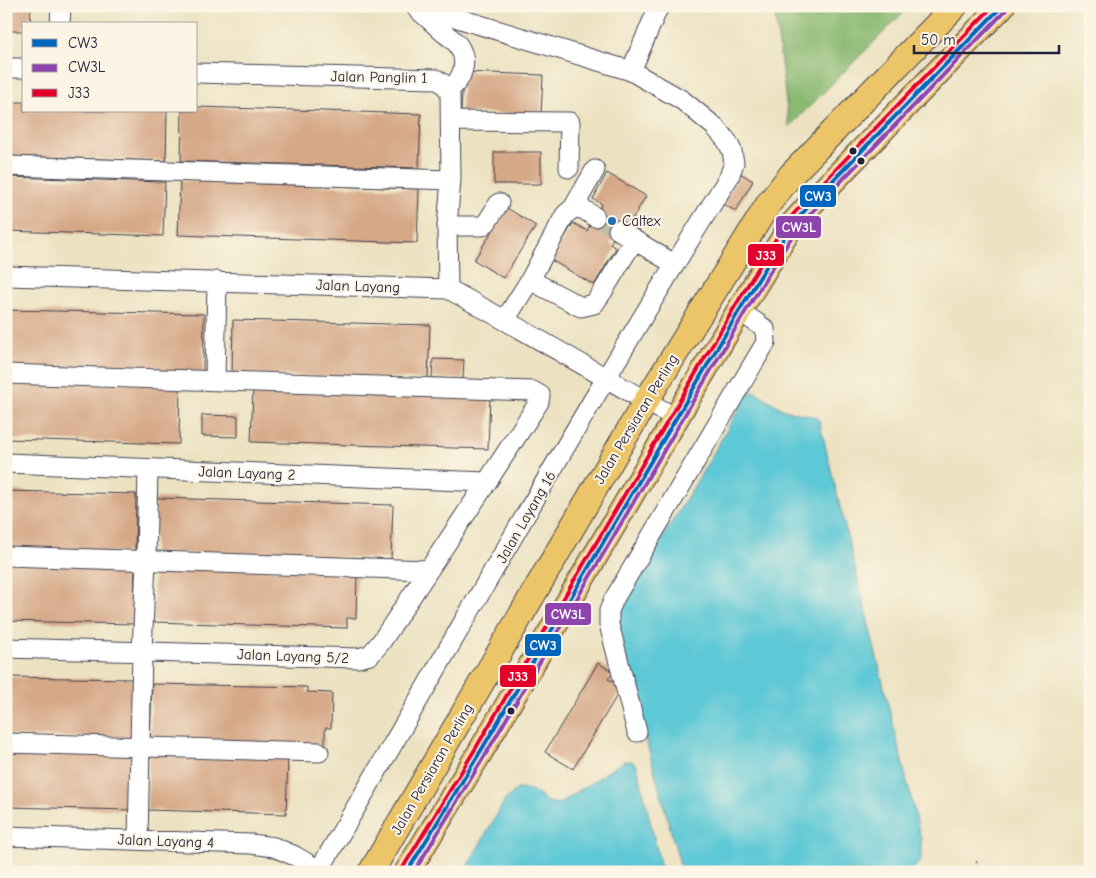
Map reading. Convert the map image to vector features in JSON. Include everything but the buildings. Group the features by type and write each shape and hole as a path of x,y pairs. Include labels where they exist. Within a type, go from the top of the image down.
{"main road":[{"name":"Jalan Persiaran Perling","path":"371,872 646,401 769,203 791,174 955,6"},
{"name":"Jalan Persiaran Perling","path":"407,872 482,749 791,226 1002,6"}],"street":[{"path":"60,22 61,6"},
{"path":"414,6 457,44 464,57 462,75 456,85 449,90"},
{"path":"418,6 631,71 659,6"},
{"path":"6,68 22,68"},
{"name":"Jalan Layang 16","path":"319,871 606,379 728,177 734,163 732,151 715,127 682,100 631,71"},
{"name":"Jalan Panglin 1","path":"198,73 436,79 442,83 449,90 451,121 451,180 447,226 448,289"},
{"path":"451,121 570,122 569,168"},
{"path":"6,166 451,180"},
{"path":"505,320 530,280 565,215 573,208 594,170"},
{"path":"447,226 482,226 487,222 499,203"},
{"path":"573,208 583,209 595,216"},
{"path":"530,280 581,307 594,304 626,235 674,264"},
{"name":"Jalan Layang","path":"6,276 448,289 676,418"},
{"path":"6,374 215,380 216,281"},
{"path":"637,732 609,624 609,611 614,599 766,342 765,330 739,312"},
{"name":"Jalan Layang 5/2","path":"6,648 358,658 370,655 381,642 487,482 539,402 540,395 533,391 215,380"},
{"name":"Jalan Layang 2","path":"6,464 487,482"},
{"path":"138,840 148,469"},
{"path":"6,556 429,570"},
{"path":"6,743 318,752"},
{"name":"Jalan Layang 4","path":"6,836 274,846 319,871"}],"path":[{"path":"976,872 978,858"}],"green space":[{"path":"774,6 910,6 789,127"}],"water":[{"path":"750,392 756,392 784,410 816,417 819,420 921,839 921,861 909,872 682,872 617,634 616,618 622,603"},
{"path":"624,761 631,761 637,765 662,872 464,872 505,800 517,789 531,790 548,802 559,804"}],"tunnel":[{"path":"595,217 618,230"}],"transit line":[{"name":"J33","path":"402,869 477,746 786,222 993,6"},
{"name":"CW3","path":"407,872 482,749 739,311 791,226 1002,6"},
{"name":"CW3L","path":"414,872 487,752 744,314 796,230 1006,10"}],"place":[{"name":"Caltex","path":"612,221"}]}
